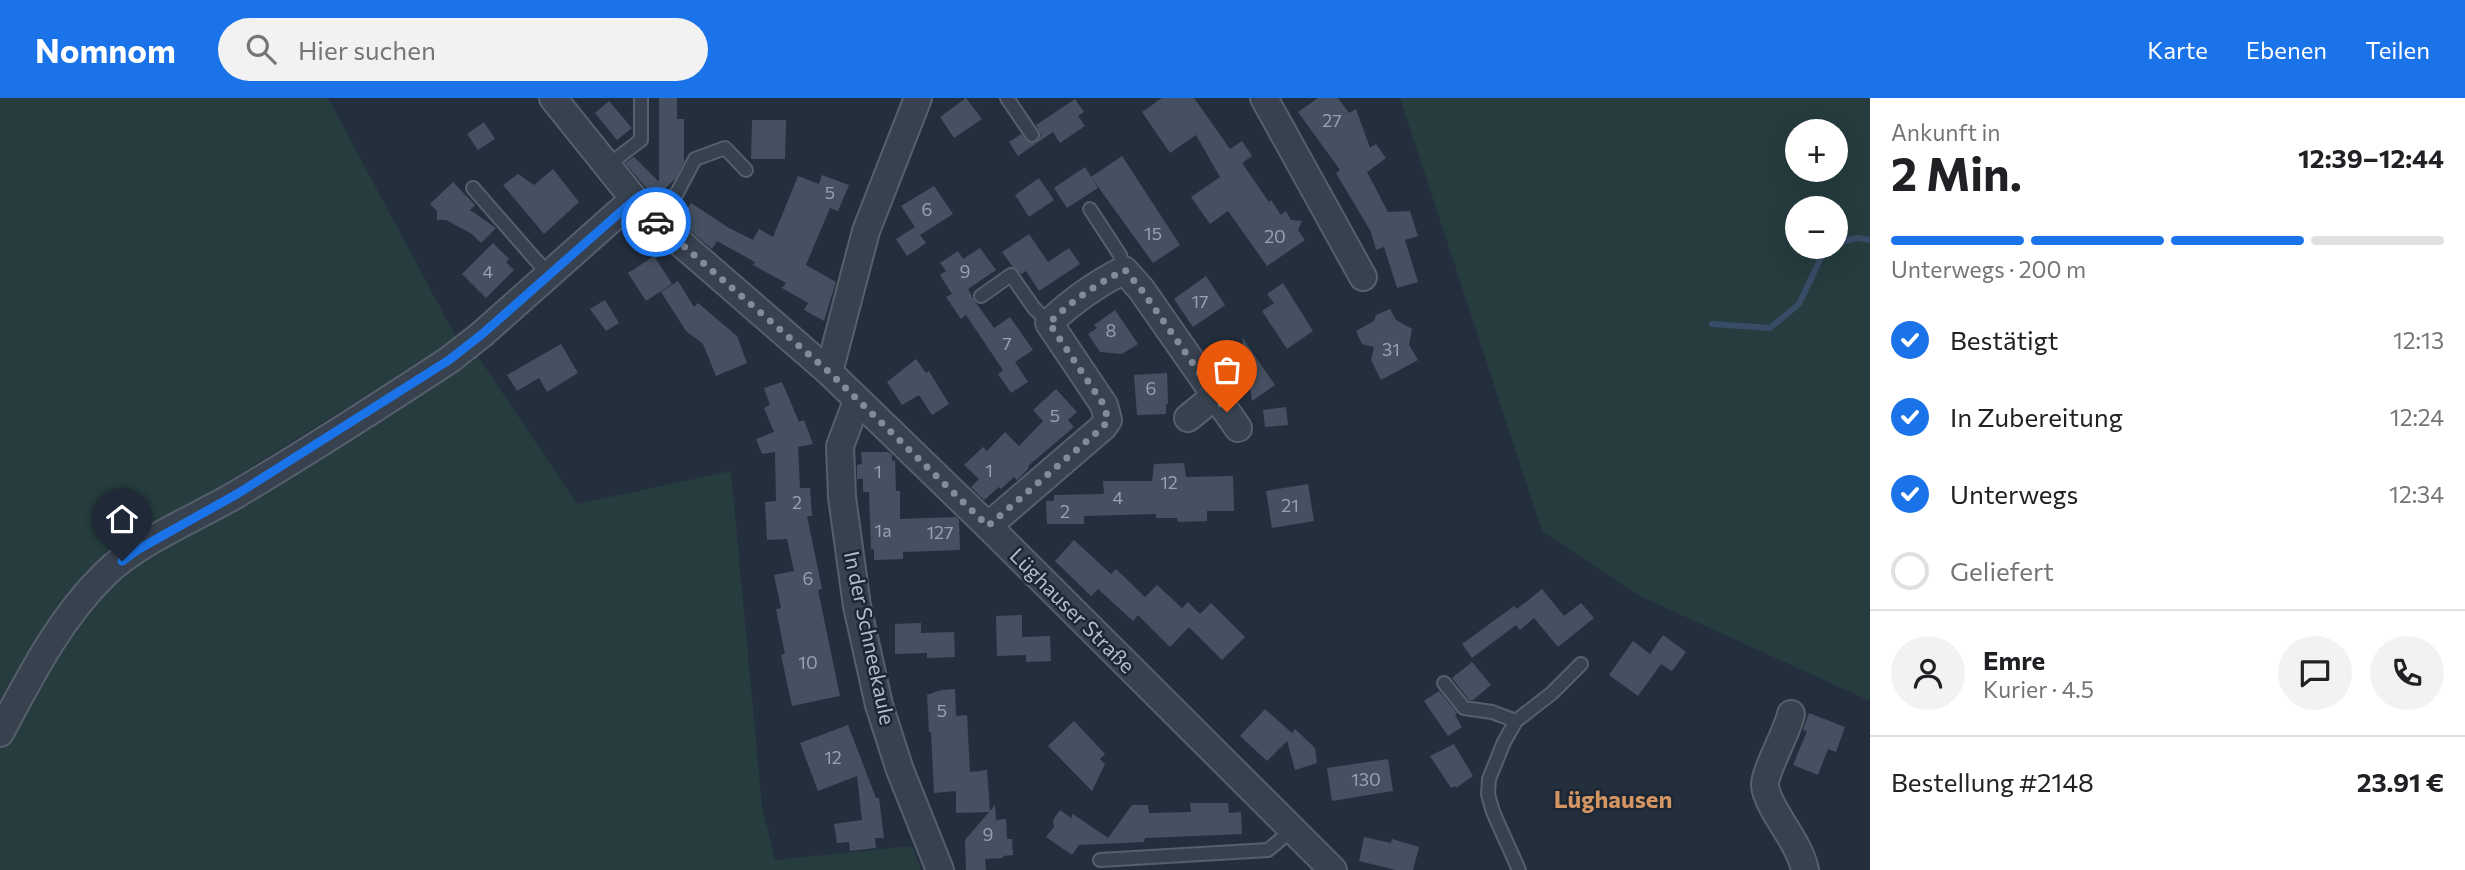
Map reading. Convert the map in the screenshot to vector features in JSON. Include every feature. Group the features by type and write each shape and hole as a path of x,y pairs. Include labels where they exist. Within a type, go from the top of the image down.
{"street":[{"name":"Lüghauser Straße","path":"553,98 634,200 829,372 988,526 1333,870"},
{"path":"829,372 866,231 918,98"},
{"path":"1265,98 1363,276"},
{"path":"0,733 78,603 107,572 137,550 237,494 449,360 634,200"},
{"path":"988,526 1108,420 1104,405 1049,323 1068,304 1102,281 1125,270 1238,428"},
{"path":"1188,418 1215,396"},
{"name":"In der Schneekaule","path":"857,401 840,446 842,497 858,606 879,705 900,770 940,870"},
{"path":"1791,714 1788,729 1767,774 1765,785 1770,801 1802,856 1805,870"}],"lane":[{"path":"607,166 640,140 641,98"},
{"path":"1007,98 1032,135"},
{"path":"660,225 695,159 725,148 746,170"},
{"path":"473,188 549,275"},
{"path":"1090,209 1120,255 1125,270"},
{"path":"981,296 1011,275 1034,309 1049,323"},
{"path":"1519,870 1493,812 1488,794 1489,779 1516,721 1552,693 1581,664"},
{"path":"1444,683 1464,708 1492,712 1516,721"},
{"path":"1100,860 1268,850 1292,830"}],"green space":[{"path":"0,98 328,98 457,339 100,561 0,714"},
{"path":"1400,98 1870,98 1870,701 1642,597 1542,531"},
{"path":"477,355 577,504 731,471 762,806 775,860 912,846 921,870 0,870 0,748 57,655 117,571 384,416"}],"building":[{"path":"659,98 677,98 677,119 684,119 684,162 675,179 655,198 625,163 634,157 659,182"},
{"path":"966,98 982,119 954,138 940,117"},
{"path":"1162,98 1194,98 1230,149 1242,141 1252,156 1242,163 1281,215 1286,211 1291,220 1302,221 1298,230 1305,240 1267,266 1228,211 1210,224 1191,197 1220,177 1196,135 1170,153 1142,112"},
{"path":"1318,98 1338,98 1349,113 1356,109 1370,148 1376,144 1386,158 1367,172 1388,212 1410,211 1418,236 1405,240 1418,282 1397,288 1384,247 1376,250 1371,232 1336,173 1340,170 1298,112"},
{"path":"1075,99 1084,112 1078,116 1085,126 1060,143 1053,132 1018,156 1009,142 1021,134 1028,142 1036,143 1041,135 1036,125"},
{"path":"609,101 632,128 617,140 595,113"},
{"path":"752,120 786,120 785,159 751,159"},
{"path":"484,122 495,139 478,150 467,134"},
{"path":"1122,156 1180,245 1153,263 1091,177"},
{"path":"1085,167 1098,188 1067,208 1054,188"},
{"path":"553,169 579,202 544,234 503,185 518,174 534,185"},
{"path":"822,175 849,185 838,211 830,208 806,265 836,282 824,321 804,310 808,303 782,288 786,283 717,241 712,249 679,221 691,203 753,240 759,229 773,237 798,176 819,184"},
{"path":"1039,178 1054,200 1029,217 1015,195"},
{"path":"453,182 475,205 470,210 496,228 481,243 472,234 446,220 437,220 437,211 430,204"},
{"path":"934,186 953,214 920,235 926,243 907,256 896,239 915,227 901,206"},
{"path":"1029,234 1048,262 1069,248 1080,264 1039,291 1026,271 1021,274 1002,252"},
{"path":"493,243 509,259 506,262 514,270 486,298 462,274"},
{"path":"980,248 996,270 968,289 994,328 1010,317 1033,350 1015,362 1028,382 1011,393 998,374 1003,370 966,315 961,319 946,297 952,294 940,275 946,271 940,263 958,251 963,259"},
{"path":"654,256 672,284 646,301 628,273"},
{"path":"1206,276 1225,305 1193,327 1174,299"},
{"path":"678,281 694,307 698,303 737,336 747,363 716,376 703,344 686,331 661,292"},
{"path":"1283,283 1313,331 1287,349 1262,311 1274,303 1267,294"},
{"path":"605,300 619,323 606,331 590,309"},
{"path":"1390,309 1396,320 1412,329 1409,345 1418,360 1381,380 1371,360 1374,347 1362,344 1356,331 1374,321 1376,315"},
{"path":"1115,310 1138,344 1122,354 1100,352 1088,334 1097,328 1094,325"},
{"path":"1242,337 1275,385 1252,401"},
{"path":"561,344 578,373 547,392 539,378 517,391 507,375"},
{"path":"916,359 926,373 929,371 949,404 932,415 919,395 902,405 887,382"},
{"path":"1167,373 1166,414 1137,415 1134,375"},
{"path":"782,382 799,422 804,420 813,444 798,447 800,488 810,488 812,516 807,516 822,589 818,590 840,696 792,706 781,655 785,654 776,609 781,608 774,575 794,571 787,539 767,540 765,502 776,501 775,452 762,454 756,439 774,432 764,408 770,405 764,388"},
{"path":"1056,389 1077,412 1068,420 1074,427 1028,466 1017,480 1014,477 984,500 971,487 979,479 964,465 983,447 987,451 1005,432 1019,446 1043,421 1033,410"},
{"path":"1286,407 1288,425 1265,427 1263,410"},
{"path":"861,452 888,452 892,455 892,461 895,460 896,491 900,491 900,519 956,517 959,520 960,550 903,552 903,559 874,560 874,549 871,549 869,492 863,492 863,479 857,479 857,465 862,464"},
{"path":"1184,463 1186,477 1233,476 1234,511 1207,511 1207,521 1178,522 1177,518 1156,518 1156,514 1084,516 1084,524 1047,524 1046,501 1054,501 1054,495 1104,494 1103,481 1152,481 1154,464"},
{"path":"1308,484 1314,521 1272,528 1266,491"},
{"path":"1074,540 1111,574 1116,569 1145,597 1157,585 1182,608 1188,602 1200,614 1211,603 1245,637 1222,660 1189,627 1170,647 1138,615 1133,621 1098,589 1091,596 1055,561"},
{"path":"1542,589 1564,616 1581,603 1594,618 1558,647 1534,618 1520,630 1516,625 1472,658 1462,644 1514,606 1517,609"},
{"path":"1022,615 1022,637 1050,636 1051,661 1026,662 1026,655 997,656 996,616"},
{"path":"921,623 921,633 954,632 955,657 927,658 927,653 895,654 895,624"},
{"path":"1663,635 1686,652 1672,671 1661,664 1638,696 1609,675 1633,641 1650,654"},
{"path":"1472,662 1491,685 1473,700 1469,700 1452,678"},
{"path":"955,689 956,716 967,715 970,772 987,770 990,811 995,805 996,820 1006,819 1007,839 1012,839 1013,855 985,859 986,870 966,870 965,840 989,812 956,813 956,791 934,793 927,695"},
{"path":"1439,691 1457,713 1455,715 1462,727 1448,736 1424,701"},
{"path":"1265,709 1292,733 1295,729 1315,748 1317,763 1295,770 1287,741 1267,761 1240,736"},
{"path":"1809,713 1845,727 1836,752 1828,749 1818,775 1793,765 1807,731 1803,730"},
{"path":"1074,721 1105,754 1100,759 1105,764 1092,791 1048,746"},
{"path":"848,725 876,798 879,798 884,838 875,838 876,848 850,851 849,842 837,843 834,824 862,820 857,776 818,791 800,743"},
{"path":"1454,744 1473,776 1456,788 1451,788 1430,756"},
{"path":"1388,759 1393,791 1332,801 1327,768"},
{"path":"1190,803 1228,803 1229,813 1241,812 1242,834 1145,838 1144,842 1079,845 1072,855 1046,837 1054,827 1053,820 1060,810 1071,818 1073,814 1108,838 1132,805 1148,805 1149,813 1191,812"},
{"path":"1364,837 1391,843 1392,839 1419,847 1413,870 1396,870 1359,861"}],"waterway":[{"path":"1848,240 1858,238 1870,240"},
{"path":"1712,324 1770,328 1799,304 1820,259"}],"way so far":[{"path":"656,222 829,372 988,526 1108,420 1104,405 1049,323 1068,304 1102,281 1125,270 1227,412"}],"district":[{"name":"Lüghausen","path":"1613,800"}],"route":[{"path":"122,561 237,494 449,360 634,200 656,222"}]}
